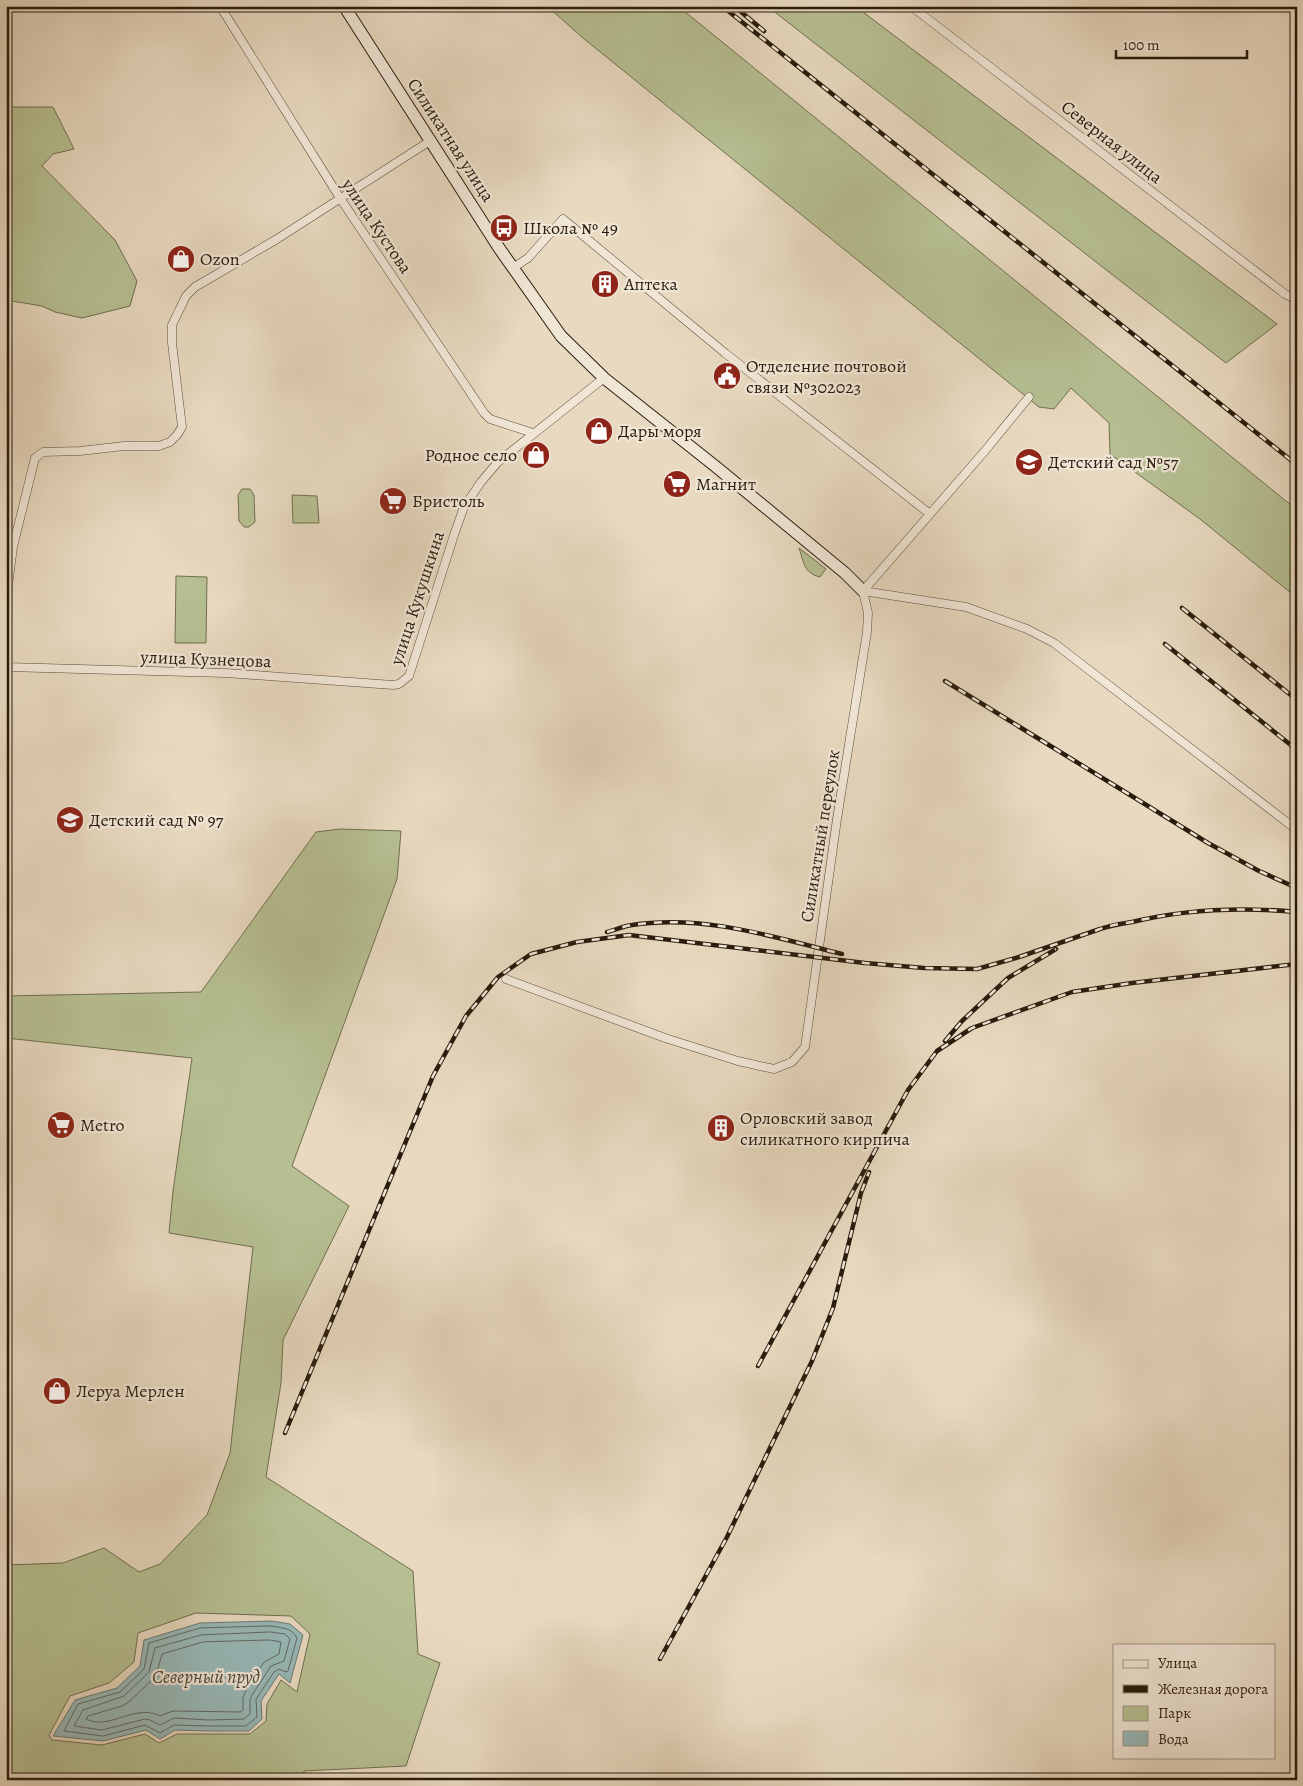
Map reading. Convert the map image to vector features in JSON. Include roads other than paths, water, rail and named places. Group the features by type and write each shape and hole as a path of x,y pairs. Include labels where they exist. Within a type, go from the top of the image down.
{"street":[{"name":"улица Кустова","path":"220,6 340,198 484,413 490,419 533,433"},
{"name":"Силикатная улица","path":"344,6 513,268 561,336 604,378 845,573 863,592"},
{"name":"Северная улица","path":"910,6 1285,294 1297,300"},
{"path":"6,667 8,586 13,547 35,458 43,452 80,451 124,446 159,446 170,442 182,427 172,325 186,296 195,287 277,239 430,141"},
{"path":"513,268 528,258 563,219 725,353 930,514"},
{"name":"улица Кукушкина","path":"404,681 411,670 464,507 481,482 498,462 604,378"},
{"path":"863,592 1029,397"},
{"path":"863,592 966,607 1027,629 1054,643 1297,830"},
{"name":"Силикатный переулок","path":"506,979 665,1038 738,1061 774,1069 792,1062 805,1047 837,819 867,632 868,613 863,592"},
{"name":"улица Кузнецова","path":"6,667 226,673 394,685 404,681"}],"water":[{"name":"Северный пруд","path":"272,1621 290,1624 303,1635 290,1683 279,1674 261,1701 262,1719 249,1731 175,1730 160,1739 146,1730 103,1741 53,1736 75,1700 117,1688 140,1666 144,1640 200,1623"}],"railway":[{"path":"722,6 1297,465"},
{"path":"734,6 764,31"},
{"path":"1182,608 1297,700"},
{"path":"1165,644 1297,750"},
{"path":"945,681 1208,843 1259,871 1297,888"},
{"path":"1095,931 1117,924 1173,914 1214,910 1297,912"},
{"path":"607,932 629,926 659,922 685,922 764,934 842,954"},
{"path":"285,1433 433,1076 466,1016 498,977 531,954 577,942 629,935 865,963 924,968 977,969 1019,957 1100,929"},
{"path":"945,1041 962,1021 1008,978 1056,949"},
{"path":"758,1366 908,1090 937,1051 972,1028 1072,992 1132,983 1297,964"},
{"path":"660,1659 727,1537 812,1361 833,1308 861,1193 869,1172"}],"place":[{"name":"Школа № 49","path":"504,228"},
{"name":"Ozon","path":"181,259"},
{"name":"Аптека","path":"605,284"},
{"name":"Отделение почтовой связи №302023","path":"727,376"},
{"name":"Дары моря","path":"599,431"},
{"name":"Родное село","path":"536,455"},
{"name":"Детский сад №57","path":"1029,462"},
{"name":"Магнит","path":"677,484"},
{"name":"Бристоль","path":"393,501"},
{"name":"Детский сад № 97","path":"70,820"},
{"name":"Metro","path":"61,1125"},
{"name":"Орловский завод силикатного кирпича","path":"721,1128"},
{"name":"Леруа Мерлен","path":"57,1391"}]}
